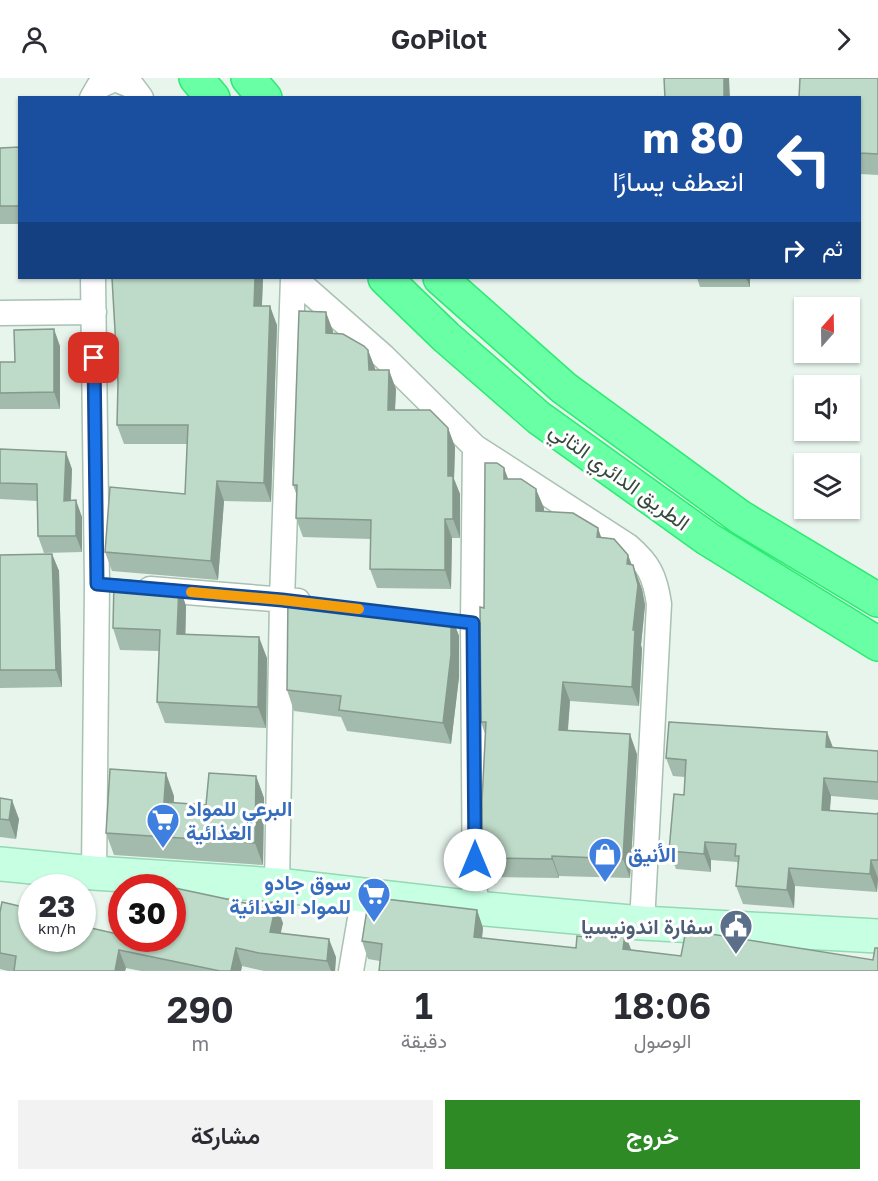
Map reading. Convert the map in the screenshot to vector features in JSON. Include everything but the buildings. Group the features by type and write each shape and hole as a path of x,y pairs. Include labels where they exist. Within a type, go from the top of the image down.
{"highway":[{"path":"196,78 211,96"},
{"path":"248,78 263,96"},
{"name":"الطريق الدائري الثاني","path":"386,279 446,337 539,418 708,539 878,644"},
{"name":"الطريق الدائري الثاني","path":"441,279 573,395 740,517 878,600"}],"street":[{"path":"80,78 84,96"},
{"path":"93,96 99,86 115,79 132,87"},
{"path":"93,279 116,586 94,873"},
{"path":"277,885 282,600 294,279"},
{"path":"295,279 384,357 475,447 628,546 650,569 656,584 659,604 642,922"},
{"path":"0,313 94,312"},
{"path":"475,447 462,621 475,908"},
{"path":"116,586 316,604"},
{"path":"0,864 94,873 277,885 475,908 642,922 878,936"},
{"path":"351,971 364,895"}],"slow traffic":[{"path":"191,592 359,609"}],"place":[{"name":"البرعي للمواد الغذائية","path":"163,849"},
{"name":"الأنيق","path":"605,883"},
{"name":"سوق جادو للمواد الغدائية","path":"374,923"},
{"name":"سفارة اندونيسيا","path":"736,955"}],"route":[{"path":"94,358 97,584 282,600 473,623 475,860"}]}
